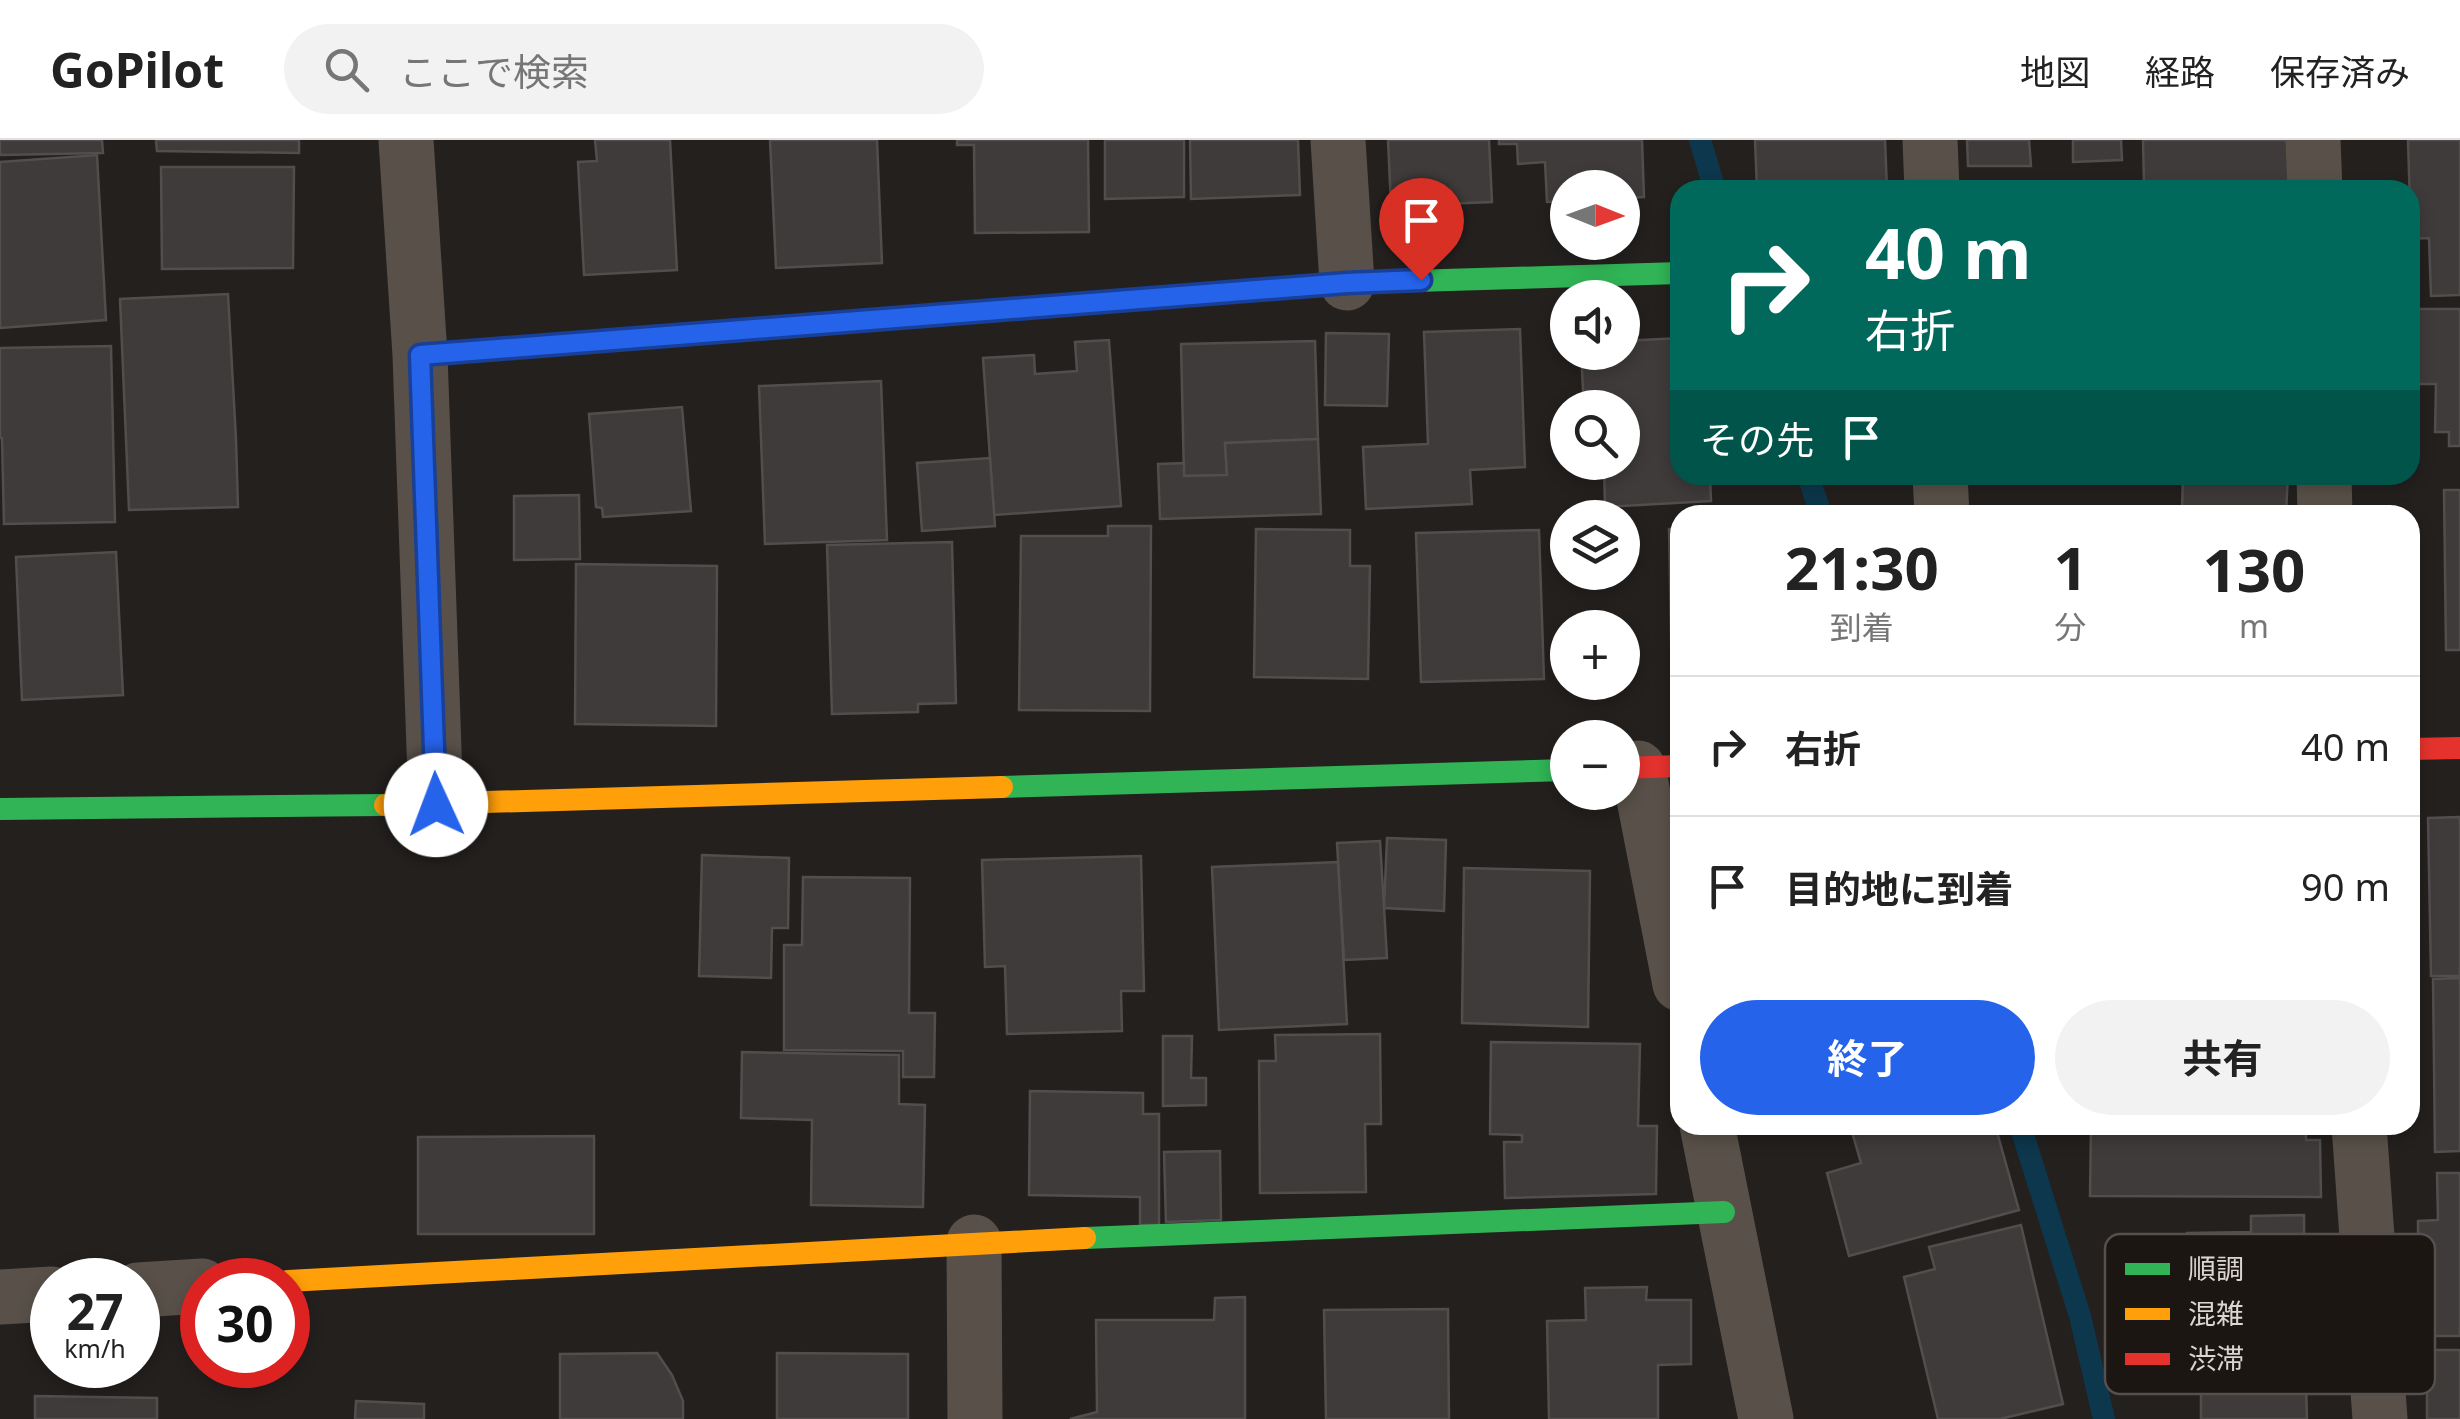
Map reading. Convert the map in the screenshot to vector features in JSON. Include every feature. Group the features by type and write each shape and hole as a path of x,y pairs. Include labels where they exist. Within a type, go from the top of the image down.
{"street":[{"path":"406,140 420,355 436,805"},
{"path":"1338,140 1347,283"},
{"path":"1930,140 1932,180"},
{"path":"2313,140 2314,180"},
{"path":"420,355 1347,283 1670,273"},
{"path":"2420,750 2460,748"},
{"path":"1647,767 1670,918"},
{"path":"0,810 436,805 1550,771"},
{"path":"1709,1135 1766,1419"},
{"path":"2360,1135 2367,1234"},
{"path":"310,1280 974,1242 1724,1212"},
{"path":"974,1242 975,1419"},
{"path":"0,1297 30,1295"},
{"path":"2378,1394 2380,1419"}],"building":[{"path":"0,140 102,140 103,153 0,155"},
{"path":"156,140 299,140 299,153 157,151"},
{"path":"595,140 670,140 677,270 584,275 578,162 597,161"},
{"path":"770,140 877,140 882,263 776,268"},
{"path":"957,140 1088,140 1089,232 975,233 974,145 957,145"},
{"path":"1105,140 1184,140 1184,197 1105,199"},
{"path":"1190,140 1298,140 1300,195 1191,199"},
{"path":"1388,140 1489,140 1492,202 1391,206"},
{"path":"1499,140 1642,140 1644,197 1640,197 1640,170 1550,170 1547,202 1545,162 1518,164 1517,144 1499,144"},
{"path":"1755,140 1885,140 1887,180 1757,180"},
{"path":"1967,140 2029,140 2031,166 1968,166"},
{"path":"2073,140 2121,140 2122,160 2073,162"},
{"path":"2143,140 2289,140 2290,180 2144,180"},
{"path":"2408,140 2460,140 2460,295 2431,296 2429,238 2420,238 2420,180 2409,180"},
{"path":"97,155 106,320 0,328 0,162"},
{"path":"161,167 294,167 293,268 162,269"},
{"path":"228,294 238,507 129,510 120,299"},
{"path":"2420,309 2460,309 2460,446 2449,446 2449,432 2435,432 2436,384 2420,384"},
{"path":"1520,329 1525,467 1470,470 1472,504 1366,509 1363,447 1428,444 1424,332"},
{"path":"1326,333 1389,334 1387,406 1325,405"},
{"path":"1670,339 1670,485 1710,485 1711,501 1640,505 1640,500 1605,500 1604,480 1640,480 1640,390 1583,390 1582,370 1640,370 1640,340"},
{"path":"1109,340 1121,506 994,515 983,358 1034,355 1035,374 1077,371 1075,342"},
{"path":"1315,341 1318,439 1225,443 1227,475 1184,476 1181,344"},
{"path":"111,346 115,522 4,524 0,348"},
{"path":"881,381 887,540 765,544 759,386"},
{"path":"682,407 691,511 603,517 602,508 596,507 589,414"},
{"path":"1318,439 1321,514 1160,519 1158,464 1184,463 1184,476 1227,475 1225,443"},
{"path":"990,458 995,526 922,531 917,463"},
{"path":"2183,485 2287,485 2286,505 2182,505"},
{"path":"2444,490 2460,490 2460,650 2446,650"},
{"path":"579,495 580,559 514,560 514,496"},
{"path":"1108,526 1151,526 1150,711 1019,710 1021,536 1108,536"},
{"path":"1256,529 1350,530 1350,566 1370,566 1368,679 1254,677"},
{"path":"1539,530 1544,679 1421,682 1416,533"},
{"path":"952,542 956,703 918,704 918,712 832,714 827,545"},
{"path":"116,552 123,695 22,700 16,557"},
{"path":"576,564 717,566 716,726 575,724"},
{"path":"2460,817 2460,976 2431,976 2428,818"},
{"path":"1387,838 1446,840 1444,911 1384,908"},
{"path":"1380,841 1387,958 1344,960 1337,843"},
{"path":"702,855 789,858 788,928 772,928 771,978 699,976"},
{"path":"1141,856 1144,991 1121,991 1122,1031 1007,1034 1005,966 985,967 982,860"},
{"path":"1338,862 1347,1024 1219,1030 1212,867"},
{"path":"1464,868 1590,871 1588,1027 1462,1023"},
{"path":"803,877 910,878 909,1013 935,1013 934,1077 903,1077 903,1051 784,1050 784,945 802,945"},
{"path":"2460,978 2460,1151 2435,1152 2433,979"},
{"path":"1380,1034 1381,1124 1365,1124 1366,1192 1260,1193 1259,1061 1276,1061 1275,1035"},
{"path":"1163,1036 1192,1036 1191,1078 1206,1078 1206,1105 1163,1106"},
{"path":"1491,1042 1640,1044 1638,1126 1657,1126 1656,1194 1505,1198 1504,1142 1522,1142 1522,1135 1490,1134"},
{"path":"742,1052 899,1055 899,1104 925,1105 923,1207 811,1205 812,1120 741,1118"},
{"path":"1030,1091 1143,1093 1143,1114 1159,1114 1159,1225 1140,1225 1140,1197 1029,1195"},
{"path":"1853,1135 1998,1135 2019,1210 1849,1256 1827,1173 1861,1163"},
{"path":"2091,1135 2306,1135 2306,1140 2320,1140 2321,1197 2090,1196"},
{"path":"594,1136 594,1234 418,1234 418,1137"},
{"path":"1220,1151 1221,1220 1166,1222 1164,1152"},
{"path":"2437,1173 2460,1173 2460,1336 2435,1336 2435,1234 2418,1234 2418,1221 2438,1220"},
{"path":"2304,1215 2304,1234 2187,1234 2251,1232 2251,1216"},
{"path":"2021,1225 2063,1404 2000,1419 1938,1419 1904,1277 1935,1269 1929,1247"},
{"path":"1647,1287 1646,1300 1691,1300 1691,1364 1658,1365 1658,1419 1549,1419 1547,1321 1586,1320 1585,1288"},
{"path":"1245,1297 1245,1419 1070,1419 1097,1412 1096,1320 1214,1320 1215,1298"},
{"path":"1448,1309 1449,1419 1326,1419 1324,1310"},
{"path":"2435,1350 2460,1350 2460,1419 2427,1419 2427,1394 2435,1394"},
{"path":"657,1353 683,1401 683,1419 560,1419 560,1354"},
{"path":"777,1353 908,1354 908,1419 777,1419"},
{"path":"2201,1394 2306,1394 2307,1419 2201,1419"},
{"path":"35,1396 157,1398 157,1419 35,1419"},
{"path":"356,1401 424,1404 424,1419 355,1419"}],"waterway":[{"path":"1700,140 1712,180"},
{"path":"1811,485 1818,505"},
{"path":"2023,1135 2080,1316 2104,1419"}],"traffic: fast":[{"path":"1208,294 1347,283 1670,273"},
{"path":"1002,787 1550,771"},
{"path":"0,809 385,805"},
{"path":"1085,1238 1724,1212"}],"traffic: slow":[{"path":"420,355 1208,294"},
{"path":"385,805 1002,787"},
{"path":"310,1280 1085,1238"}],"traffic: jam":[{"path":"2420,749 2460,748"},
{"path":"1640,767 1670,766"}],"route":[{"path":"436,805 420,355 1421,280"}]}
